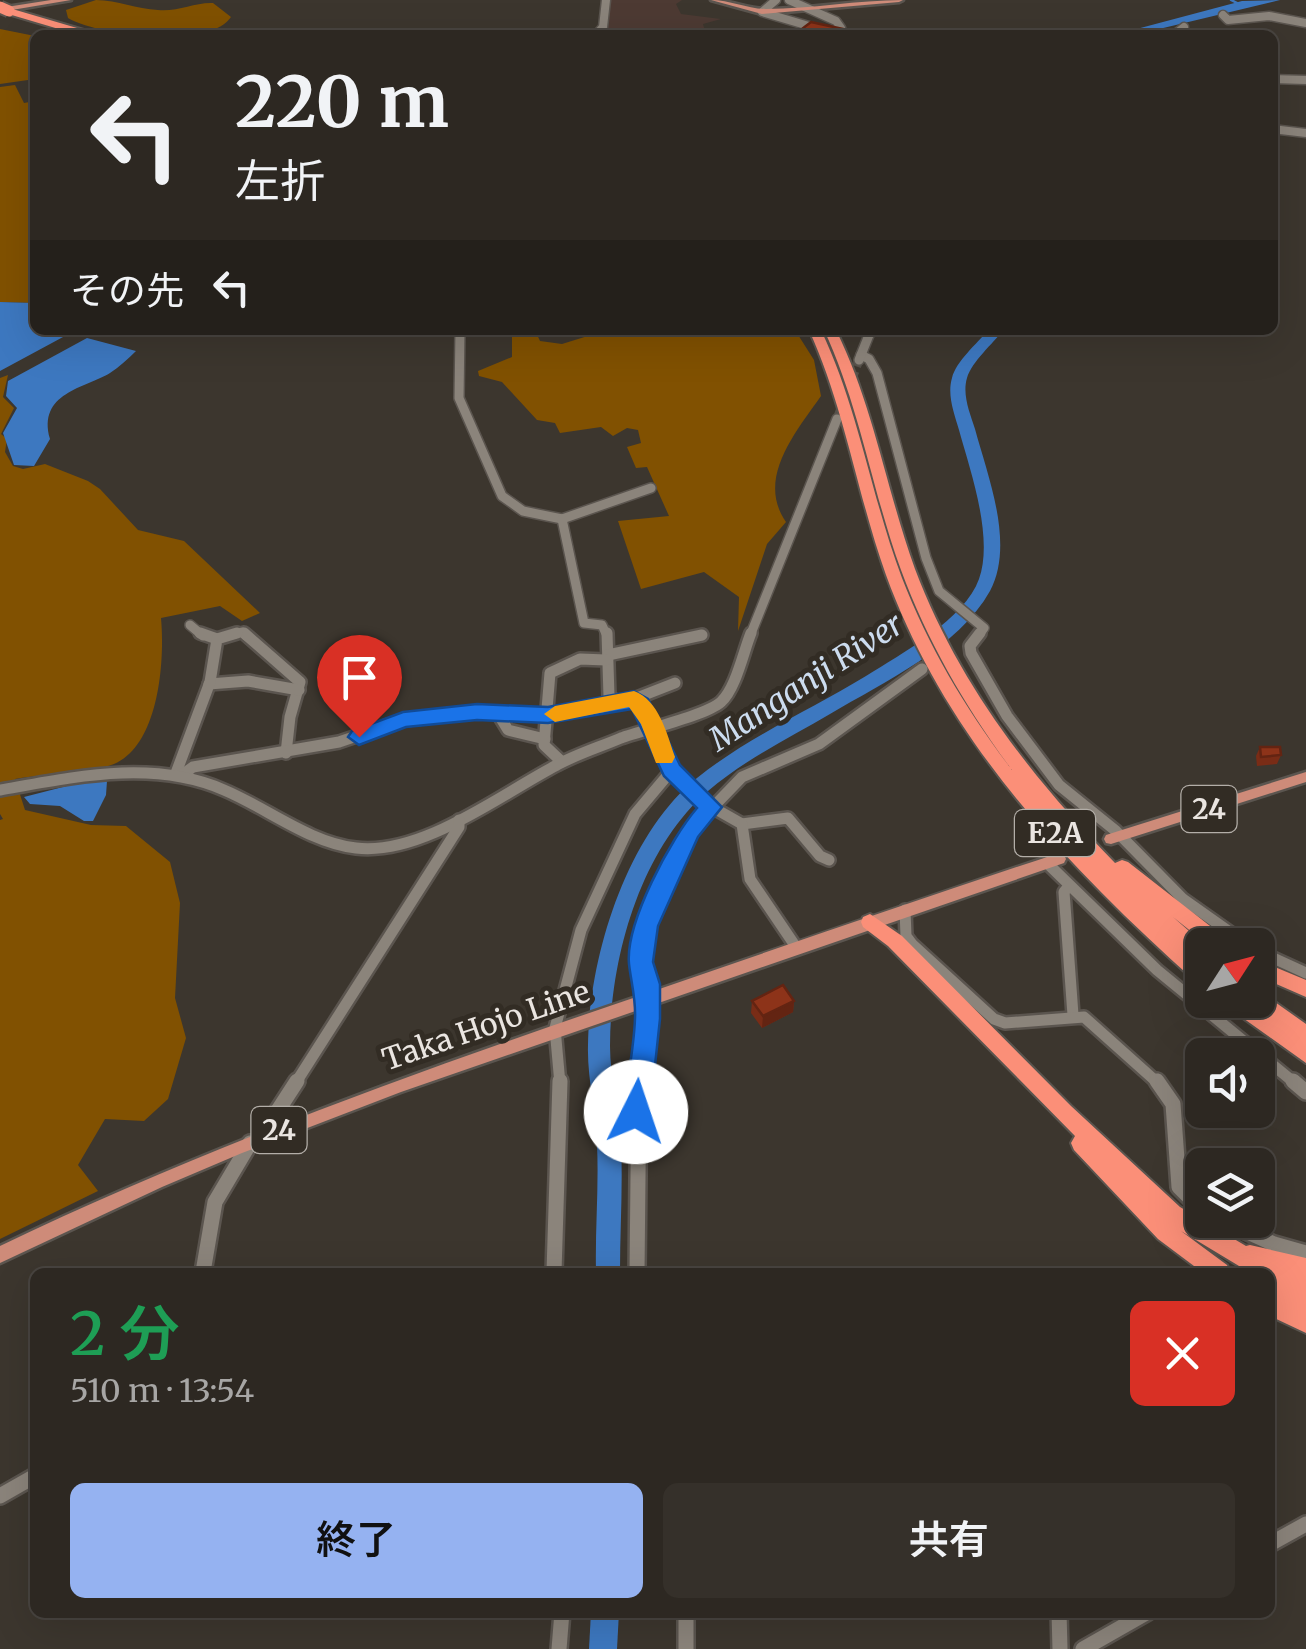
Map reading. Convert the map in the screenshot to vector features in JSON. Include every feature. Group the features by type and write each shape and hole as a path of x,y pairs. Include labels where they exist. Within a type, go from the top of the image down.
{"highway":[{"path":"2,11 53,30"},
{"path":"2,11 72,30"},
{"name":"E2A","path":"816,335 841,386 881,535 935,664 988,750 1030,804 1117,898 1185,960"},
{"name":"E2A","path":"832,335 866,415 916,612"},
{"name":"E2A","path":"935,664 1085,843 1185,938"},
{"path":"1003,746 1114,860 1200,928"},
{"path":"870,922 895,941 1064,1112 1173,1214 1262,1268"},
{"path":"870,922 886,948 1166,1232 1214,1268"},
{"path":"1275,975 1306,989"},
{"path":"1275,1011 1306,1035"},
{"path":"1256,1018 1306,1054"},
{"path":"1263,1023 1280,1046 1306,1066"},
{"path":"1235,1250 1306,1268"},
{"path":"1275,1275 1306,1287"},
{"path":"1275,1293 1306,1302"},
{"path":"1275,1307 1306,1322"}],"main road":[{"path":"2,11 67,0"},
{"path":"716,0 762,12 899,0"},
{"name":"24","path":"1116,838 1306,777"},
{"name":"Taka Hojo Line","path":"0,1255 278,1130 561,1026 1053,861"}],"street":[{"path":"600,30 606,0"},
{"path":"762,12 776,0"},
{"path":"789,0 836,21 840,30"},
{"path":"762,12 821,30"},
{"path":"1223,15 1228,20 1269,16 1306,23"},
{"path":"1180,30 1184,27"},
{"path":"1278,79 1306,80"},
{"path":"1278,130 1306,133"},
{"path":"460,335 458,398 502,496 523,511 562,518 652,488"},
{"path":"868,335 860,358 868,359 877,373 926,558 943,594 984,628 970,646 970,653 1007,716 1059,785 1184,899 1224,928"},
{"path":"0,790 94,774 179,774 223,789 328,841 356,848 412,843 562,762 725,700 837,418"},
{"path":"562,518 584,623 602,625 607,630 609,696 615,701"},
{"path":"190,625 217,640 242,632 294,674 300,682 290,717 286,753"},
{"path":"544,742 550,673 580,659 607,657 702,635"},
{"path":"179,774 209,684 217,640"},
{"path":"638,1268 636,1112 644,1000 641,962 646,926 689,832 708,805 742,778 820,744 935,664"},
{"path":"209,684 248,681 299,690"},
{"path":"179,774 193,766 286,753 359,737 403,720 497,712 548,715 634,699 676,683"},
{"path":"634,699 675,773 708,805 742,824 788,818 820,856 830,860"},
{"path":"497,712 498,721 508,732 544,742 562,762"},
{"path":"504,738 544,742"},
{"path":"554,1268 561,1026 581,930 635,814 675,773"},
{"path":"278,1130 275,1114 459,827 459,820"},
{"path":"742,824 750,879 796,947"},
{"path":"1053,861 1068,886 1157,970 1306,1092"},
{"path":"1068,886 1064,892 1066,960 1073,1015"},
{"path":"906,910 906,936 912,944 994,1019 1005,1023 1073,1015 1094,1024 1168,1095 1174,1114 1175,1177 1185,1197"},
{"path":"1275,959 1306,974"},
{"path":"204,1268 214,1202 250,1143"},
{"path":"1261,1238 1306,1253"},
{"path":"0,1496 30,1479"},
{"path":"1275,1541 1306,1524"},
{"path":"558,1649 561,1618"},
{"path":"686,1618 686,1649"},
{"path":"1058,1618 1060,1649"},
{"path":"1083,1649 1137,1618"}],"shaded area":[{"path":"96,0 165,10 213,3 231,17 211,30 103,30 68,18 66,10"},
{"path":"609,0 682,0 676,4 681,14 721,19 703,24 705,30 606,30"},
{"path":"0,29 30,35 30,80 0,84"},
{"path":"15,85 24,103 30,102 30,303 0,302 0,87"},
{"path":"512,335 537,335 540,341 562,344 591,335 798,335 814,360 821,396 782,457 775,489 786,522 767,544 738,631 739,597 704,572 641,589 618,521 669,516 647,467 636,468 627,447 641,443 638,430 627,428 613,436 601,427 560,433 555,423 537,420 502,382 479,376 478,371 512,357"},
{"path":"8,375 3,397 14,408 1,434 7,439 5,452 13,466 23,469 45,464 88,481 138,530 184,541 260,613 242,621 220,606 161,618 162,656 156,700 141,739 129,754 104,767 15,779 25,810 91,825 126,826 170,862 180,903 175,998 186,1038 168,1099 144,1121 105,1119 78,1165 98,1191 0,1239 0,378"}],"water":[{"path":"0,302 30,303 30,335 67,335 0,371"},
{"path":"87,338 136,351 110,373 57,402 50,411 50,439 34,466 14,465 3,433 17,408 6,396 8,381"},
{"path":"94,779 107,781 106,795 93,821 84,821 60,806 30,804 24,797"}],"building":[{"path":"811,22 848,30 801,30"},
{"path":"1260,747 1280,747 1281,755 1261,757"},
{"path":"783,985 794,1001 763,1016 752,1001"}],"waterway":[{"name":"Manganji River","path":"1231,0 1239,4"},
{"name":"Manganji River","path":"1140,30 1242,4 1274,0"},
{"name":"Manganji River","path":"608,1268 609,1144 599,1057 600,1019 614,941 632,890 665,827 703,784 906,659 974,604 988,578 990,534 982,485 957,392 960,374 992,335"},
{"name":"Manganji River","path":"603,1649 605,1618"}],"tunnel":[{"path":"837,419 859,360"}],"slow traffic":[{"path":"555,714 634,699 651,721 664,757"}],"route":[{"path":"359,737 403,720 477,712 548,715 634,699 641,705 672,770 710,807 689,832 646,926 641,962 647,984 648,1019 636,1112"}]}
